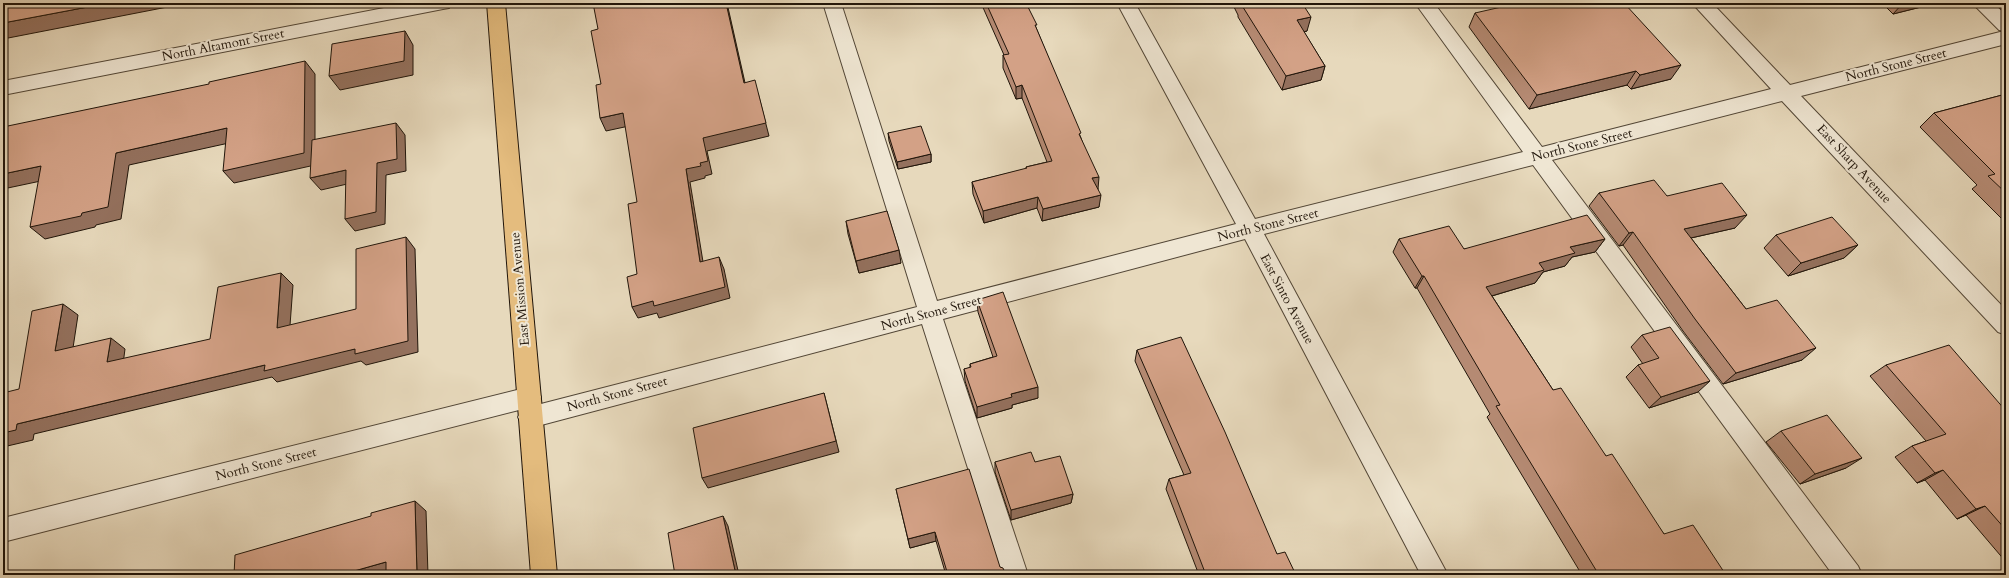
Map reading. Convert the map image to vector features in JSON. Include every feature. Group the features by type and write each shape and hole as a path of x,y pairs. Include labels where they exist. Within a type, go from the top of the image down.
{"main road":[{"name":"East Mission Avenue","path":"496,3 544,575"}],"street":[{"name":"North Altamont Street","path":"3,88 443,3"},
{"path":"832,3 1015,575"},
{"name":"East Sinto Avenue","path":"1126,3 1250,229 1434,575"},
{"path":"1424,3 1849,575"},
{"name":"East Sharp Avenue","path":"1702,3 2006,325"},
{"path":"1981,3 2006,25"},
{"name":"North Stone Street","path":"3,530 930,313 1250,229 2006,37"}],"building":[{"path":"3,3 109,3 3,23"},
{"path":"593,3 726,3 744,83 755,80 766,123 703,138 708,161 700,163 701,166 686,169 700,262 719,257 725,287 654,306 653,301 632,307 627,277 637,274 628,204 637,202 623,113 600,118 596,85 601,84 591,31 598,29"},
{"path":"986,3 1026,3 1037,25 1035,25 1081,133 1079,134 1099,177 1092,178 1101,195 1043,209 1038,197 983,211 972,182 1052,161 1022,85 1016,87 1003,55 1009,54"},
{"path":"1302,3 1311,17 1297,20 1325,66 1286,76 1241,4"},
{"path":"1519,3 1624,3 1681,65 1640,75 1636,71 1537,95 1475,13"},
{"path":"405,31 404,61 329,76 332,44"},
{"path":"305,61 304,153 223,171 227,128 116,153 108,207 82,213 81,216 30,227 41,166 3,174 3,127 209,84 209,82"},
{"path":"2006,94 2006,193 1988,176 1995,174 1934,113"},
{"path":"396,123 397,159 377,163 376,212 345,219 346,170 310,178 312,140"},
{"path":"921,126 931,154 897,162 888,133"},
{"path":"1654,180 1667,196 1722,183 1747,215 1684,229 1746,309 1777,300 1816,348 1736,373 1695,319 1633,232 1629,233 1599,193"},
{"path":"887,211 899,250 856,261 846,221"},
{"path":"1587,215 1605,239 1570,247 1575,253 1539,263 1544,270 1486,287 1553,390 1561,388 1606,456 1612,454 1664,534 1693,525 1726,575 1599,575 1496,406 1500,405 1424,276 1422,276 1399,239 1449,226 1464,249"},
{"path":"1832,217 1858,245 1801,263 1776,235"},
{"path":"406,237 408,341 355,354 355,349 264,371 265,365 17,424 16,430 3,433 3,393 19,389 32,311 63,304 55,351 111,338 107,362 210,339 218,287 281,273 277,328 356,309 356,249"},
{"path":"1003,292 1038,387 1011,394 1012,397 977,407 964,369 971,367 970,364 997,356 977,300"},
{"path":"1670,327 1710,381 1661,397 1638,365 1659,358 1642,335"},
{"path":"1181,337 1225,432 1277,554 1285,552 1296,575 1206,575 1169,479 1191,473 1137,350"},
{"path":"1949,345 2006,411 2006,530 1985,506 1976,509 1943,470 1935,473 1912,446 1946,434 1886,365"},
{"path":"824,393 836,441 702,478 693,428"},
{"path":"1827,415 1862,458 1815,474 1781,431"},
{"path":"1031,452 1035,462 1060,456 1073,494 1011,510 995,462"},
{"path":"969,469 1000,567 1003,568 1006,575 948,575 935,532 908,539 896,489"},
{"path":"415,501 417,575 386,575 386,562 340,575 234,575 235,555 371,516 371,513"},
{"path":"723,516 736,575 698,575 697,573 691,575 675,575 668,533"}]}
